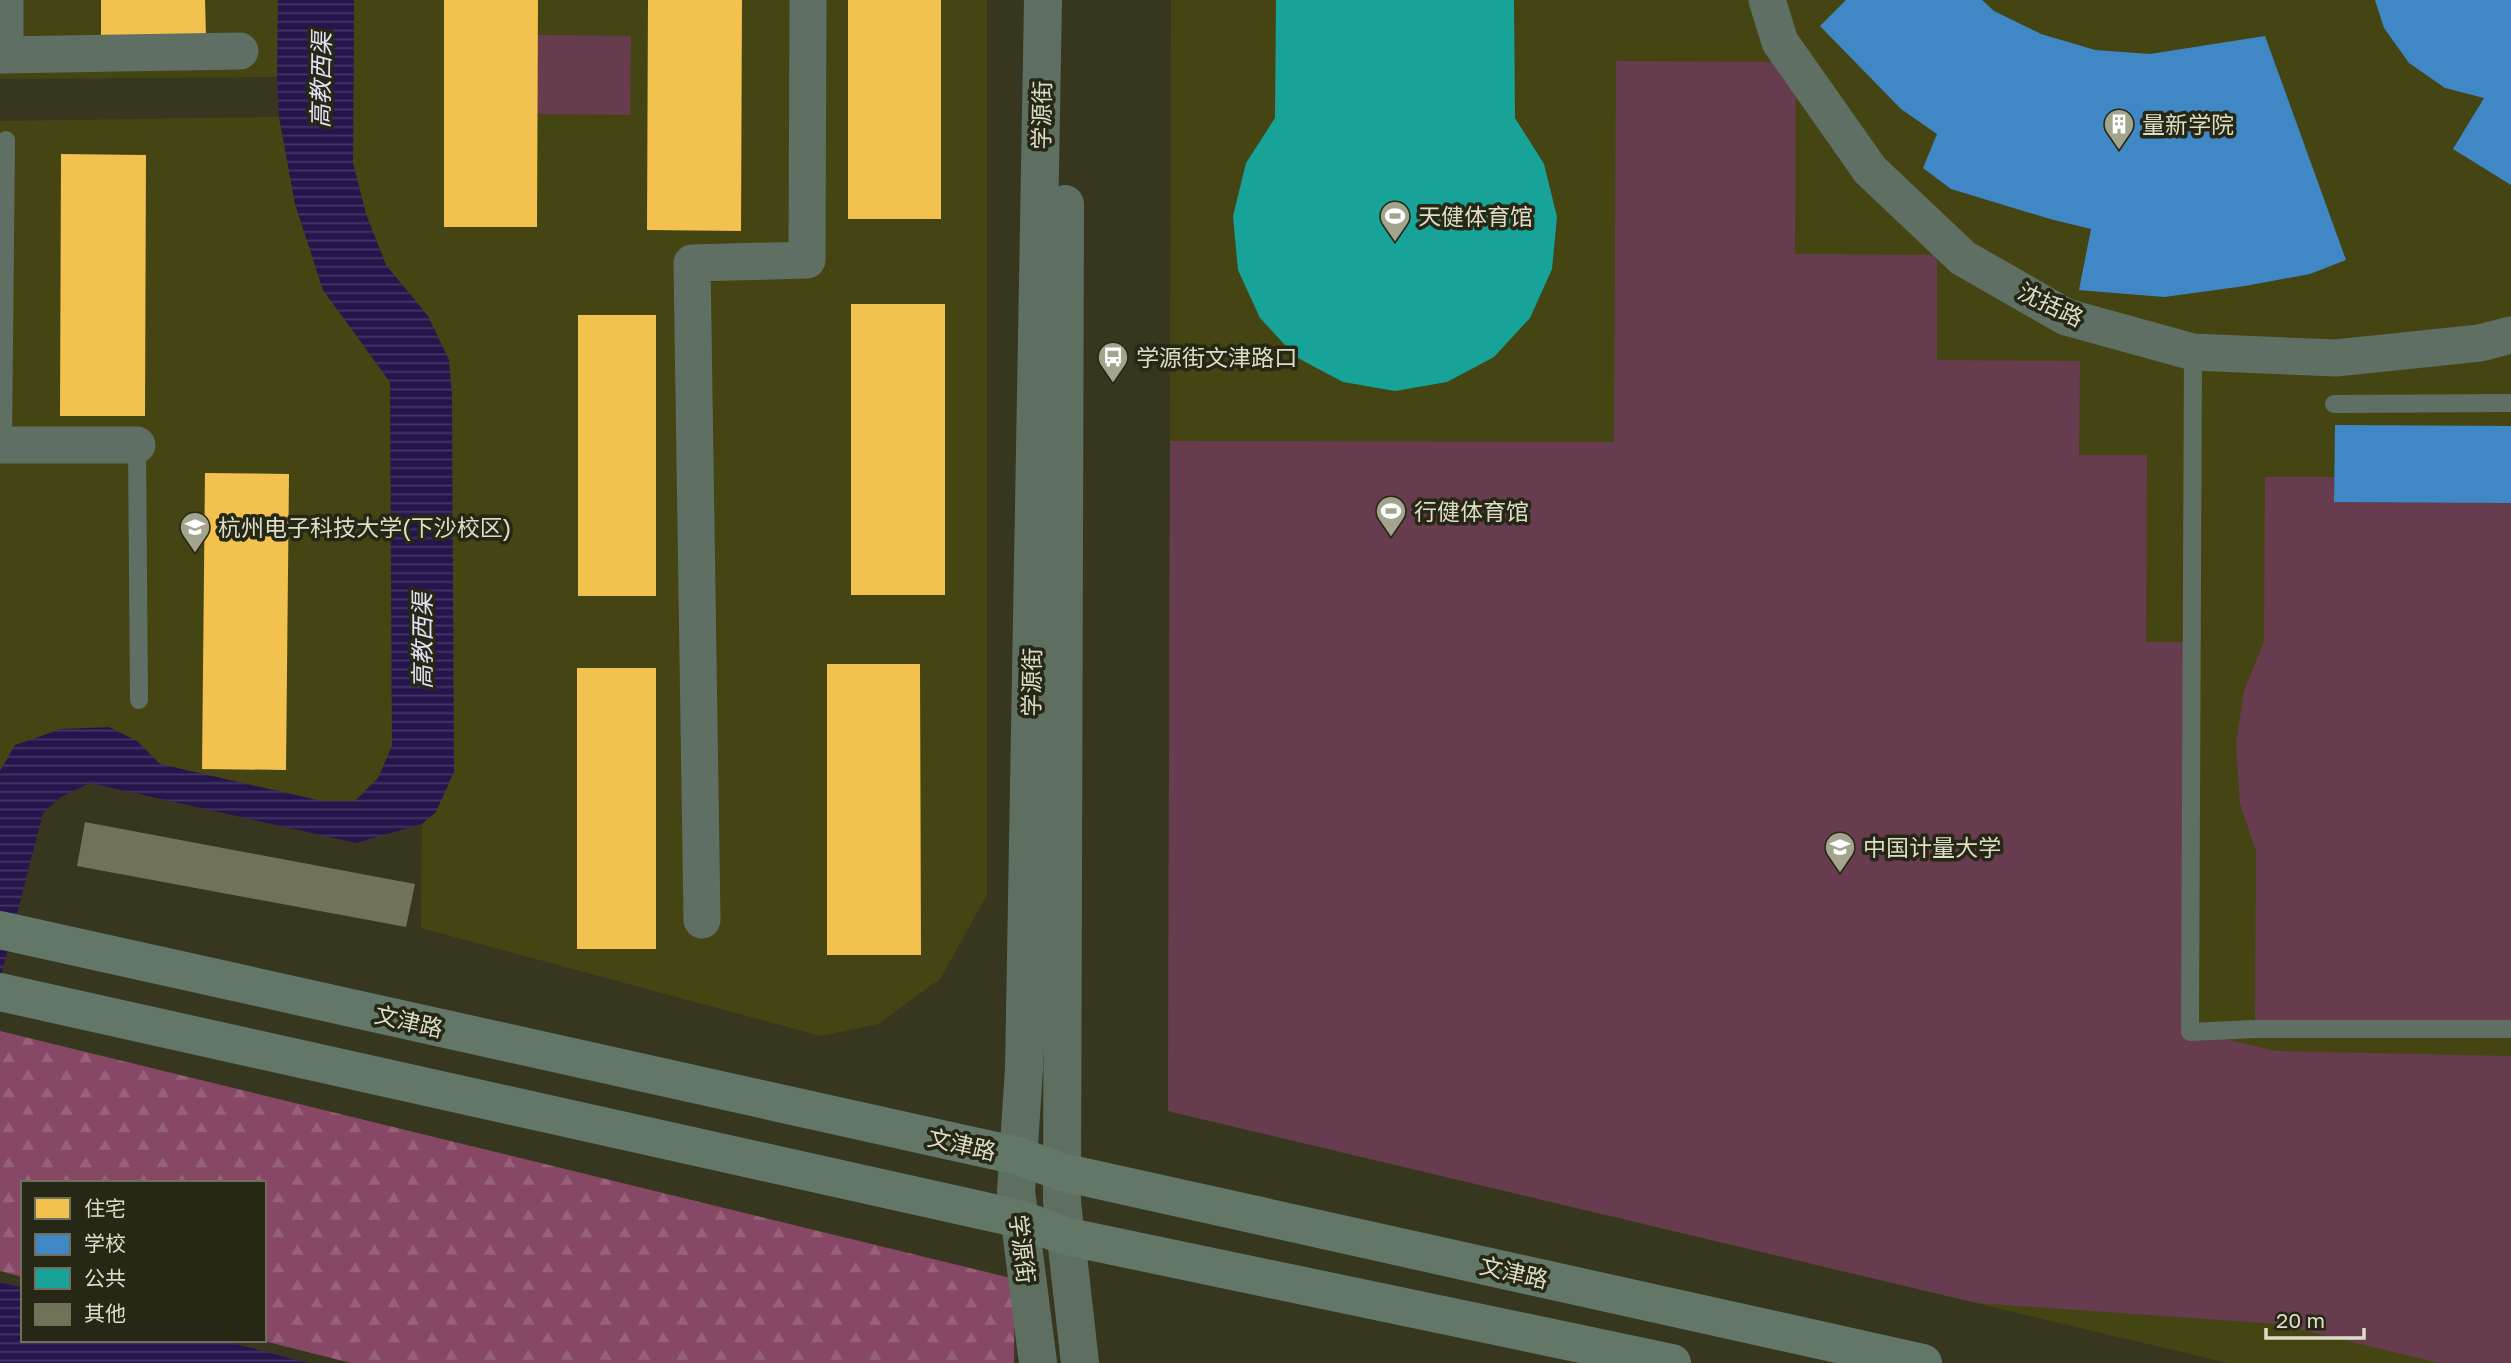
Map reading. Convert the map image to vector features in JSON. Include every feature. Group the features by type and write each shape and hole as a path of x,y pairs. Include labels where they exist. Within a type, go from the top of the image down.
{"main road":[{"name":"学源街","path":"1038,1363 1016,1191 1025,1055 1043,0"},
{"name":"学源街","path":"1066,0 1062,1172 1065,1236 1080,1363"},
{"name":"文津路","path":"0,930 1018,1156 1062,1172 1923,1363"},
{"path":"0,992 1020,1219 1065,1236 1672,1363"}],"street":[{"path":"5,0 3,55 240,51"},
{"path":"702,920 692,263 807,260 808,0"},
{"name":"沈括路","path":"1767,0 1780,42 1870,170 1963,258 2066,317 2193,352 2336,358 2480,343 2511,335"},
{"path":"1,445 137,445"}],"lane":[{"path":"1,445 6,140"},
{"path":"2193,352 2190,1032 2255,1029 2511,1029"},
{"path":"2334,404 2511,403"},
{"path":"137,445 139,700"}],"shaded area":[{"path":"0,0 278,0 277,77 0,79"},
{"path":"354,0 987,0 987,895 940,979 878,1024 821,1036 421,928 422,824 436,811 452,396 449,360 428,316 386,265 366,214 353,163"},
{"name":"中国计量大学","path":"1171,0 2511,0 2511,1363 2228,1363 1168,1111"},
{"path":"470,34 631,36 630,115 469,113"},
{"path":"1616,61 1796,62 1795,254 1937,255 1937,360 2080,361 2079,455 2147,455 2146,642 2192,642 2190,1031 2276,1051 2511,1056 2511,1363 2439,1363 2278,1324 1977,1303 1168,1111 1170,441 1614,442"},
{"name":"杭州电子科技大学(下沙校区)","path":"279,117 295,204 323,290 390,382 392,746 378,778 355,801 322,801 160,764 137,741 16,745 0,771 0,121"},
{"path":"2265,477 2334,477 2334,502 2511,503 2511,1030 2255,1029 2256,851 2240,804 2236,745 2244,691 2264,642"}],"green space":[{"path":"0,1031 1015,1279 1014,1363 351,1363 266,1342 266,1181 21,1181 21,1276 0,1271"}],"water":[{"name":"高教西渠","path":"278,0 354,0 353,163 366,214 386,265 428,316 449,360 452,396 454,772 436,812 422,824 356,843 90,783 61,797 43,813 0,980 0,771 15,745 61,729 109,727 137,741 160,764 322,801 355,801 378,778 392,746 390,382 323,290 295,204 279,117"},
{"path":"0,1282 21,1287 21,1342 229,1342 308,1363 0,1363"}],"building: 住宅":[{"path":"101,0 205,0 206,37 101,37"},
{"path":"444,0 538,0 537,227 444,227"},
{"path":"648,0 742,0 741,231 647,230"},
{"path":"848,0 941,0 941,219 848,219"},
{"path":"61,154 146,155 145,416 60,416"},
{"path":"851,304 945,304 945,595 851,595"},
{"path":"578,315 656,315 656,596 578,596"},
{"path":"205,473 289,474 286,770 202,769"},
{"path":"827,664 920,664 921,955 827,955"},
{"path":"577,668 656,668 656,949 577,949"}],"building: 学校":[{"name":"量新学院","path":"1846,0 1982,0 1994,11 2041,34 2095,50 2150,54 2265,36 2346,260 2310,274 2164,297 2079,290 2091,229 1951,189 1923,168 1937,134 1901,109 1820,26"},
{"path":"2375,0 2511,0 2511,185 2453,149 2484,98 2445,88 2409,63 2384,28"},
{"path":"2335,425 2511,426 2511,503 2334,502"}],"building: 公共":[{"name":"天健体育馆","path":"1276,0 1514,0 1515,118 1544,164 1557,217 1552,269 1530,318 1494,357 1447,382 1395,391 1343,382 1296,357 1260,318 1238,270 1233,216 1246,163 1275,118"}],"building: 其他":[{"path":"85,822 415,884 406,927 77,866"}],"place":[{"name":"量新学院","path":"2119,151"},
{"name":"天健体育馆","path":"1395,243"},
{"name":"学源街文津路口","path":"1113,384"},
{"name":"行健体育馆","path":"1391,538"},
{"name":"杭州电子科技大学(下沙校区)","path":"195,554"},
{"name":"中国计量大学","path":"1840,874"}]}
